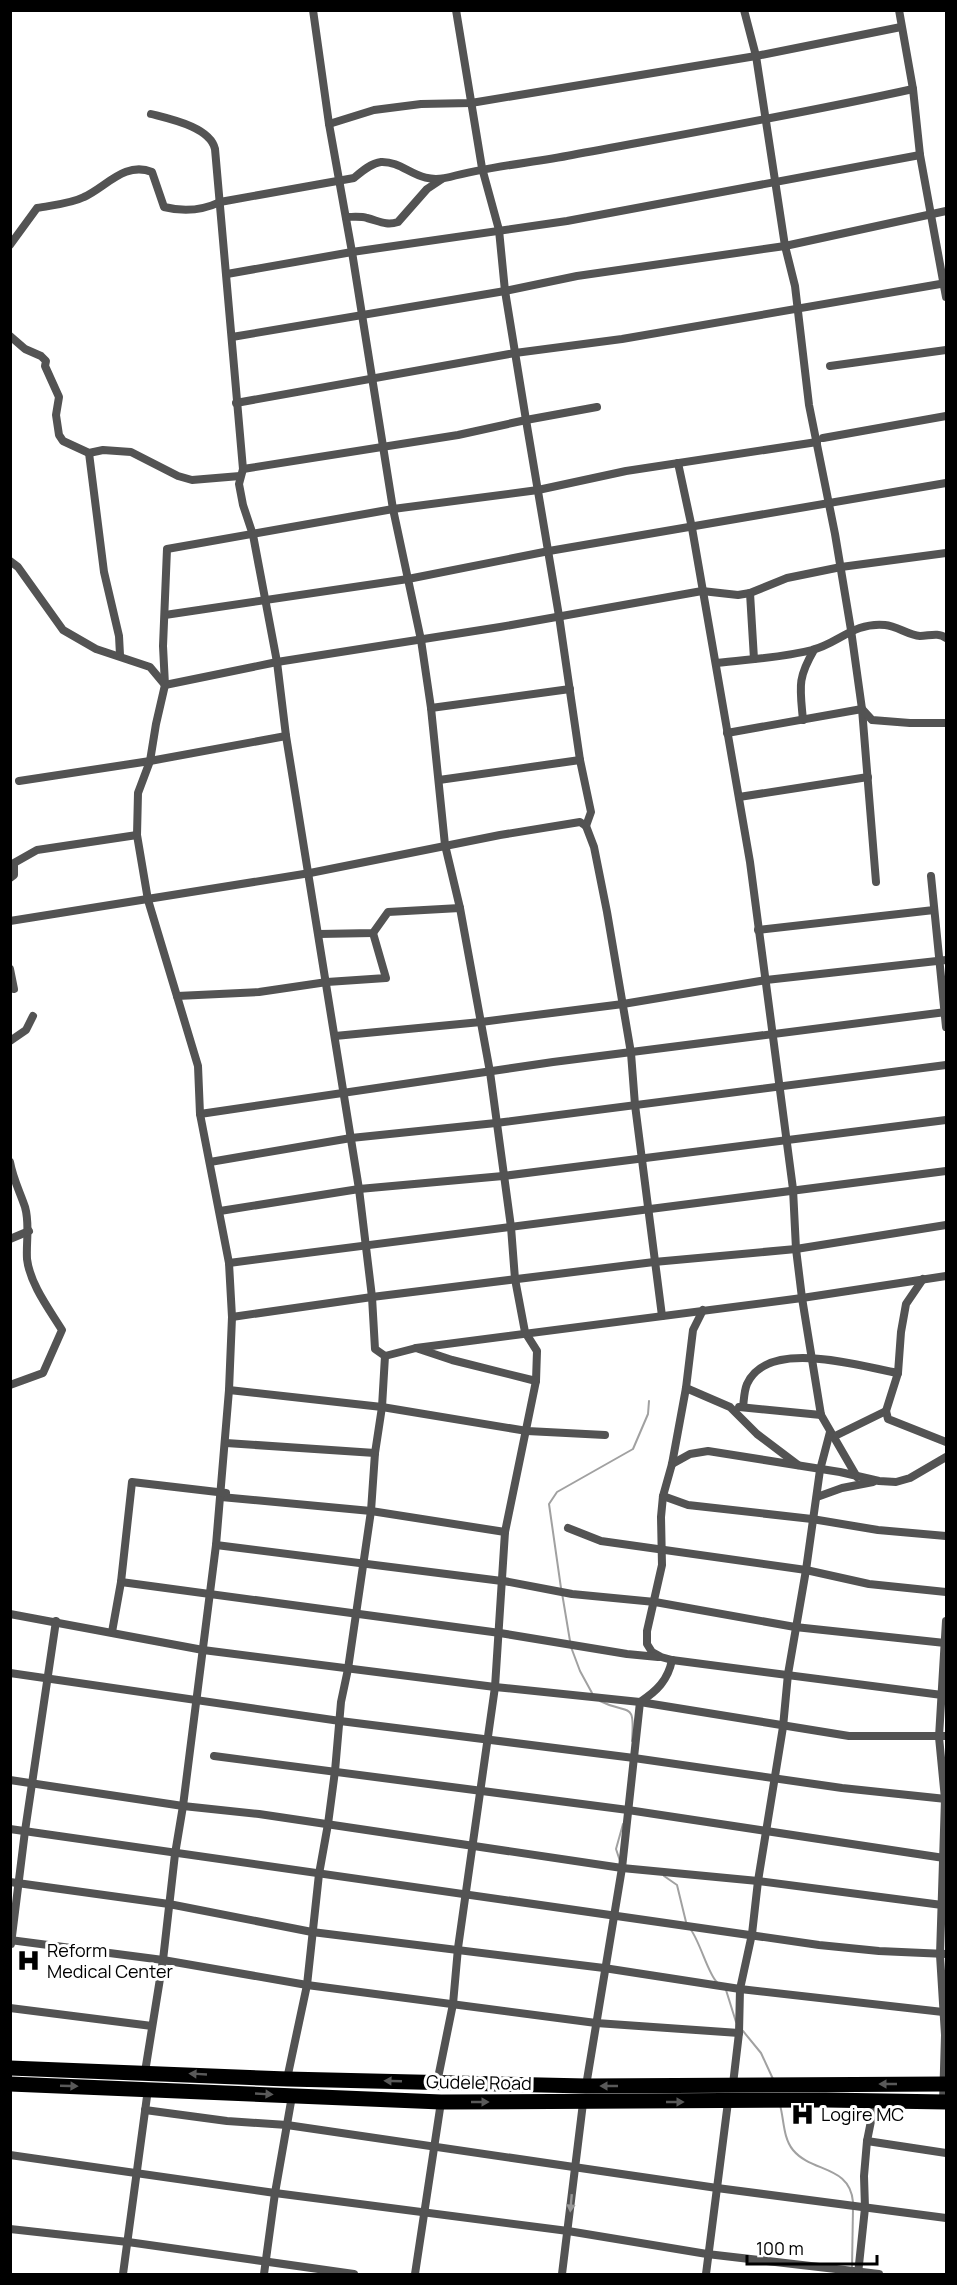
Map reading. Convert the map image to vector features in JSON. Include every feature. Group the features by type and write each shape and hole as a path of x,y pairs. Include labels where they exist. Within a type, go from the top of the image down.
{"highway":[{"name":"Gudele Road","path":"10,2068 287,2079 586,2086 944,2084"},
{"name":"Gudele Road","path":"10,2084 441,2102 875,2100 945,2102"}],"street":[{"path":"313,10 329,124 393,509 421,640 431,708 445,845 460,908 490,1072 511,1227 515,1279 525,1332 537,1351 536,1381 505,1532 495,1687 458,1948 453,2004 436,2083"},
{"path":"456,10 482,168 499,230 515,353 549,551 580,760 591,812 586,826"},
{"path":"744,10 756,56 785,246 795,286 809,405 820,440 851,630 862,709 876,882"},
{"path":"899,10 913,89 920,154 946,283 946,297"},
{"path":"329,124 352,116 399,106 471,103 756,56 902,27"},
{"path":"346,217 365,217 391,225 398,222 427,189 442,179 482,168 555,158 838,106 913,89"},
{"path":"151,114 185,124 208,136 213,142 232,337 242,473 239,484 243,505 254,535 277,663 286,736 310,873 359,1189 372,1297 375,1349 385,1356 416,1348 525,1332 802,1298 946,1276"},
{"path":"227,274 352,252 578,219 920,154"},
{"path":"10,245 37,208 84,197 111,178 136,169 153,172 164,207 179,211 205,209 220,202 354,178 379,162 391,164 424,178 442,179"},
{"path":"232,337 506,291 577,276 786,246 931,213 946,212"},
{"path":"236,403 515,353 622,339 946,283"},
{"path":"10,336 25,349 41,356 46,361 45,366 60,397 56,415 59,435 63,441 89,453 103,450 131,452 178,476 192,480 458,435 597,408"},
{"path":"830,366 946,350"},
{"path":"145,2072 163,1960 216,1545 226,1496 232,1317 229,1263 200,1114 198,1066 148,900 137,835 138,793 150,761 165,685 163,667 167,549 393,509 538,490 626,471 820,440 946,416"},
{"path":"89,453 104,572 119,636 120,655"},
{"path":"678,463 692,528 750,862 793,1190 796,1250 802,1298 820,1415 857,1477"},
{"path":"165,615 408,579 549,551 829,505 946,483"},
{"path":"165,685 277,663 702,591 738,595 750,593 787,578 841,567 946,553"},
{"path":"10,561 18,567 63,630 96,649 120,655 150,667 165,685"},
{"path":"750,593 754,659"},
{"path":"716,663 814,650 851,630 886,625 919,636 942,635 946,638"},
{"path":"803,720 800,680 814,650"},
{"path":"431,708 570,689"},
{"path":"727,733 862,709"},
{"path":"862,709 872,720 946,723"},
{"path":"19,781 150,761 286,736"},
{"path":"439,780 580,760"},
{"path":"739,797 868,777"},
{"path":"10,921 310,873 445,845 580,822 586,826 594,848 623,1004 631,1053 635,1105 662,1316"},
{"path":"10,878 14,875 14,863 37,850 137,835"},
{"path":"931,876 942,961 946,1027"},
{"path":"373,933 388,912 460,908"},
{"path":"758,930 934,910"},
{"path":"319,934 373,933"},
{"path":"177,996 259,992 327,982 386,978 373,933"},
{"path":"335,1036 481,1022 623,1004 766,980 942,961"},
{"path":"10,969 14,989"},
{"path":"200,1114 490,1072 946,1012"},
{"path":"10,1041 26,1030 33,1016"},
{"path":"210,1162 351,1138 496,1123 946,1065"},
{"path":"220,1211 359,1189 503,1176 946,1120"},
{"path":"10,1162 13,1179 25,1208 28,1231 27,1259 32,1277 62,1330 43,1373 10,1385"},
{"path":"229,1263 946,1171"},
{"path":"232,1317 654,1262 796,1250 946,1225"},
{"path":"10,1239 28,1231"},
{"path":"923,1279 906,1304 898,1373 886,1411 888,1419 896,1424 946,1442"},
{"path":"661,1657 652,1652 646,1644 646,1631 655,1602 663,1550 661,1517 663,1496 672,1464 686,1388 693,1330 703,1310"},
{"path":"416,1348 452,1360 536,1381"},
{"path":"287,2079 307,1985 319,1874 335,1771 341,1702 371,1511 385,1356"},
{"path":"743,1407 747,1384 756,1372 770,1363 812,1357 898,1373"},
{"path":"686,1388 730,1407 757,1434 800,1466"},
{"path":"229,1390 382,1407 527,1431 605,1435"},
{"path":"730,1407 820,1415"},
{"path":"733,2085 739,2033 740,1989 752,1934 758,1881 783,1727 788,1674 817,1497 819,1470 831,1434 886,1411"},
{"path":"226,1443 375,1453"},
{"path":"672,1464 690,1454 708,1451 896,1482 910,1478 946,1456"},
{"path":"817,1497 850,1486 879,1481"},
{"path":"112,1632 121,1582 132,1482 226,1496 371,1511 505,1532"},
{"path":"663,1496 688,1505 812,1519 878,1530 946,1536"},
{"path":"568,1528 601,1541 806,1570 869,1584 946,1592"},
{"path":"216,1545 503,1581 572,1594 655,1602 795,1627 945,1643"},
{"path":"121,1582 500,1632 627,1654 942,1695"},
{"path":"10,1614 203,1650 495,1687 640,1702 849,1736 943,1736"},
{"path":"56,1621 34,1782 14,1882 11,1942 163,1960 307,1985 597,2023 739,2033"},
{"path":"945,2102 942,1905 946,1799 942,1695 946,1621"},
{"path":"640,1702 655,1692 663,1683 672,1660"},
{"path":"10,1673 774,1779 946,1799"},
{"path":"586,2086 622,1868 640,1702"},
{"path":"214,1756 628,1810 944,1858"},
{"path":"10,1780 183,1806 259,1814 474,1844 622,1868 758,1881 942,1905"},
{"path":"10,1829 614,1917 846,1948 943,1955"},
{"path":"14,1882 169,1904 312,1932 458,1948 740,1989 943,2012"},
{"path":"10,2008 152,2026"},
{"path":"123,2274 148,2089"},
{"path":"264,2274 292,2096"},
{"path":"858,2273 865,2208 864,2176 867,2141 875,2100"},
{"path":"415,2274 441,2102"},
{"path":"706,2274 728,2102"},
{"path":"562,2274 583,2103"},
{"path":"145,2110 227,2121 287,2125 717,2188 946,2218"},
{"path":"867,2141 946,2153"},
{"path":"10,2156 568,2231 707,2254 879,2274"},
{"path":"10,2229 128,2242 354,2274"}],"waterway":[{"path":"561,1588 549,1504 557,1492 633,1449 648,1414 649,1401"},
{"path":"562,1593 570,1641"},
{"path":"571,1647 592,1693"},
{"path":"600,1701 631,1714 632,1741"},
{"path":"620,1861 616,1849 623,1824"},
{"path":"664,1876 677,1885 686,1922"},
{"path":"691,1930 717,1982"},
{"path":"726,1990 736,2022"},
{"path":"743,2031 761,2053 773,2079"},
{"path":"780,2105 786,2134 793,2150 810,2163 838,2175 850,2190 853,2202"},
{"path":"852,2268 853,2208"}],"place":[{"name":"Reform Medical Center","path":"29,1960"},
{"name":"Logire MC","path":"803,2114"}]}
